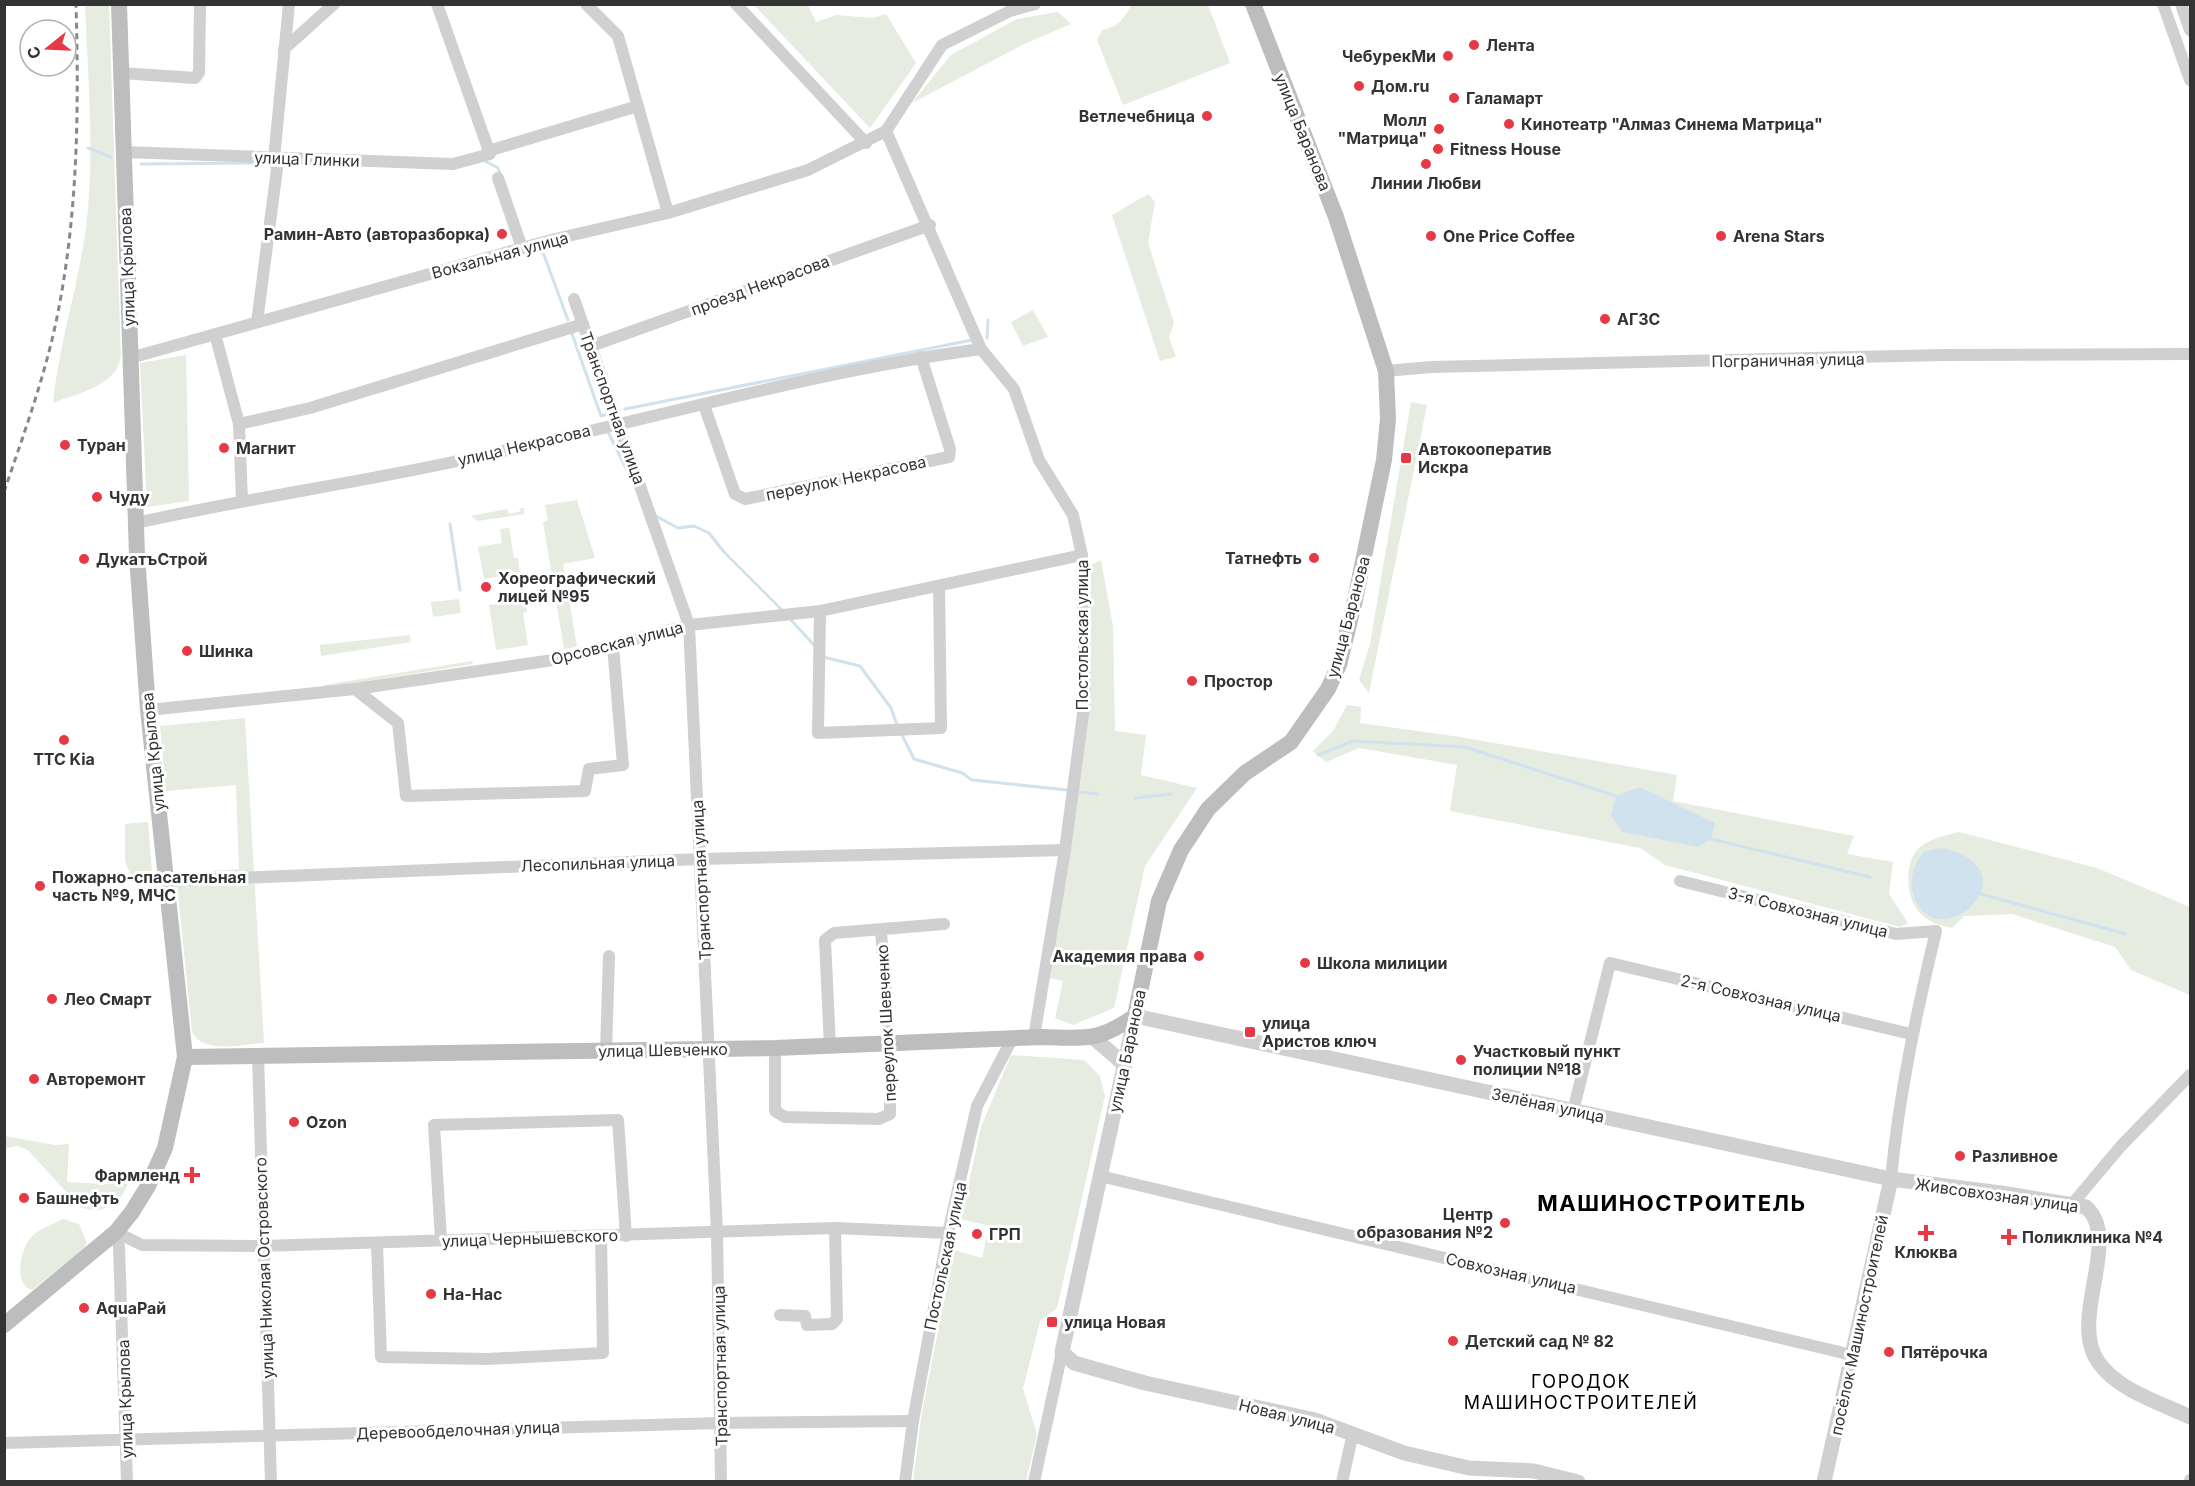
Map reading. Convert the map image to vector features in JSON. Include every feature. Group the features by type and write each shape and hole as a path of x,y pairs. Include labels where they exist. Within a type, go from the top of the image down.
{"main road":[{"name":"улица Крылова","path":"116,1232 148,1186 165,1148 185,1056 148,710 135,523 119,4"},
{"name":"улица Баранова","path":"1135,1016 1159,901 1181,850 1208,809 1245,773 1292,742 1324,698 1339,665 1384,460 1389,419 1386,371 1336,217 1252,4"},
{"name":"улица Шевченко","path":"185,1056 775,1048 889,1045 1034,1037 1095,1039 1117,1029 1135,1016"},
{"path":"4,1325 116,1232"}],"street":[{"path":"121,73 195,78 200,73 200,4"},
{"path":"257,322 277,169 274,159 289,4"},
{"path":"284,49 334,4"},
{"path":"438,4 489,152"},
{"path":"586,4 618,36 668,213"},
{"path":"736,4 866,143"},
{"path":"886,131 942,45 1010,10 1035,4"},
{"path":"2163,4 2190,80"},
{"path":"2181,4 2190,30"},
{"name":"улица Глинки","path":"124,153 453,164 638,106"},
{"name":"Вокзальная улица","path":"130,358 522,248 668,213 808,170 886,131"},
{"name":"Постольская улица","path":"886,131 930,225 981,349 1014,389 1039,460 1074,515 1082,555 1085,699 1065,850 1034,1037"},
{"path":"498,178 522,248"},
{"name":"проезд Некрасова","path":"591,346 930,225"},
{"name":"Транспортная улица","path":"574,299 620,422 689,625 717,1232 721,1482"},
{"path":"239,424 310,408 583,324"},
{"path":"215,334 239,424 242,501"},
{"name":"улица Некрасова","path":"135,523 449,463 620,422 921,357 981,349"},
{"name":"Пограничная улица","path":"1386,371 1431,367 1943,355 2190,354"},
{"name":"переулок Некрасова","path":"704,405 735,494 745,499 949,457 950,449 921,357"},
{"name":"Орсовская улица","path":"148,710 355,689 560,659 689,625 820,610 1082,555"},
{"path":"820,610 818,733 941,728 939,586"},
{"path":"355,689 398,723 406,796 585,791 589,768 623,765 613,646"},
{"name":"Лесопильная улица","path":"166,880 700,859 1065,850"},
{"name":"3-я Совхозная улица","path":"1680,881 1896,934 1936,931 1911,1034"},
{"name":"переулок Шевченко","path":"830,1046 825,940 834,933 881,931 944,924"},
{"name":"переулок Шевченко","path":"775,1048 775,1111 785,1117 879,1119 890,1114 889,1045 881,931"},
{"path":"606,1050 609,956"},
{"name":"2-я Совхозная улица","path":"1573,1111 1610,963 1911,1034"},
{"name":"улица Баранова","path":"1062,1352 1066,1325 1135,1016"},
{"name":"Зелёная улица","path":"1135,1016 1891,1179"},
{"path":"1891,1179 1897,1110 1911,1034"},
{"name":"Постольская улица","path":"905,1482 913,1421 948,1233 977,1106 1012,1039"},
{"path":"1095,1039 1125,1065"},
{"name":"улица Николая Островского","path":"258,1055 262,1246 271,1482"},
{"path":"2073,1203 2121,1146 2190,1076"},
{"path":"441,1240 434,1125 618,1120 626,1236"},
{"name":"Совхозная улица","path":"1100,1176 1852,1354"},
{"name":"Живсовхозная улица","path":"1891,1179 2073,1203 2086,1208 2094,1215 2098,1228 2097,1259 2089,1316 2089,1332 2095,1356 2100,1365 2126,1386 2190,1417"},
{"name":"посёлок Машиностроителей","path":"1825,1476 1891,1179"},
{"path":"780,1315 805,1316 807,1325 832,1324 837,1319 835,1228"},
{"name":"улица Чернышевского","path":"116,1232 142,1245 262,1246 835,1228 948,1233"},
{"name":"улица Крылова","path":"116,1232 119,1247 127,1482"},
{"path":"377,1243 381,1357 488,1359 603,1353 601,1236"},
{"path":"1034,1482 1062,1352"},
{"name":"Новая улица","path":"1062,1352 1074,1364 1145,1383 1315,1420 1404,1453 1469,1468 1578,1482"},
{"name":"Деревообделочная улица","path":"4,1443 721,1423 913,1421"},
{"path":"1342,1482 1353,1433"}],"shaded area":[{"path":"85,5 109,5 121,357 118,367 104,382 53,403 83,250 89,200 90,116"},
{"path":"754,5 808,5 816,22 836,15 873,18 886,14 916,63 870,128"},
{"path":"1131,5 1208,5 1230,63 1123,105 1097,40 1102,30 1120,22"},
{"path":"1058,12 1071,24 1024,44 912,103 951,55 1017,19"},
{"path":"1148,194 1155,202 1148,243 1174,323 1169,337 1176,357 1160,361 1112,215"},
{"path":"1033,310 1048,337 1023,346 1011,322"},
{"path":"186,355 189,501 147,507 140,363"},
{"path":"1411,402 1427,405 1369,693 1359,680 1370,644"},
{"path":"577,500 595,558 563,564 577,647 564,649 543,522 548,520 545,505"},
{"path":"520,508 524,508 524,514 478,521 471,516 507,509 509,514 521,511"},
{"path":"509,528 514,558 518,558 520,573 484,579 478,547 502,543 500,529"},
{"path":"1101,560 1113,626 1115,731 1146,735 1141,775 1197,788 1145,866 1114,1008 1073,1025 1055,1018 1063,981 1047,977 1078,763 1091,565"},
{"path":"459,599 461,613 433,617 431,602"},
{"path":"525,600 527,612 523,613 528,645 496,650 489,605"},
{"path":"410,635 411,642 321,656 320,645"},
{"path":"472,661 473,664 324,688 324,685"},
{"path":"1347,705 1361,707 1360,723 1460,737 1677,775 1673,801 1854,836 1847,854 1893,862 1889,894 1908,923 1900,927 1665,865 1640,848 1450,811 1457,765 1359,748 1326,762 1313,751 1333,731"},
{"path":"245,718 264,1043 213,1046 197,1038 192,1031 176,874 239,869 236,785 166,791 160,726"},
{"path":"148,822 152,872 148,877 131,876 125,861 125,824"},
{"path":"1959,832 2097,868 2190,907 2190,995 2131,970 2115,947 2012,914 1964,916 1952,928 1926,918 1914,905 1911,897 1908,879 1911,861 1920,847 1939,837"},
{"path":"1011,1055 1084,1060 1100,1076 1105,1096 1057,1308 1040,1321 1023,1389 1037,1434 1026,1481 913,1481 922,1412 954,1250 982,1258 989,1226 961,1219 981,1127"},
{"path":"4,1136 55,1145 69,1144 67,1182 107,1184 129,1179 126,1187 111,1205 97,1210 80,1207 28,1150 17,1146 5,1149"},
{"path":"63,1219 79,1224 87,1243 83,1250 32,1290 26,1286 20,1273 25,1247 33,1235"}],"water":[{"path":"1640,787 1715,823 1711,839 1698,847 1622,832 1611,815 1616,796"},
{"path":"1941,848 1969,858 1981,873 1982,889 1974,904 1960,915 1944,919 1928,915 1915,899 1912,886 1914,869 1923,852"}],"waterway":[{"path":"88,148 111,157"},
{"path":"483,160 498,168 500,174"},
{"path":"141,164 267,163"},
{"path":"284,164 291,164"},
{"path":"538,249 544,255 568,320"},
{"path":"987,338 988,320"},
{"path":"571,331 601,416 612,413"},
{"path":"625,409 972,340"},
{"path":"608,432 632,480"},
{"path":"654,515 678,528 694,526 709,533 724,552 782,610"},
{"path":"450,524 460,590"},
{"path":"790,619 814,645"},
{"path":"823,657 860,666 891,708 897,725"},
{"path":"901,733 914,759 962,773 972,780 1067,790"},
{"path":"1318,755 1353,741 1465,747 1616,796"},
{"path":"1077,792 1098,794"},
{"path":"1135,798 1171,794"},
{"path":"1711,839 1870,877"},
{"path":"1981,894 2126,934"}],"railway":[{"path":"4,492 45,365 56,322 69,243 77,124 76,4"}],"place":[{"name":"Лента","path":"1474,45"},
{"name":"ЧебурекМи","path":"1448,56"},
{"name":"Дом.ru","path":"1359,86"},
{"name":"Галамарт","path":"1454,98"},
{"name":"Ветлечебница","path":"1207,116"},
{"name":"Кинотеатр \"Алмаз Синема Матрица\"","path":"1509,124"},
{"name":"Молл \"Матрица\"","path":"1439,129"},
{"name":"Fitness House","path":"1438,149"},
{"name":"Линии Любви","path":"1426,164"},
{"name":"Рамин-Авто (авторазборка)","path":"502,234"},
{"name":"One Price Coffee","path":"1431,236"},
{"name":"Arena Stars","path":"1721,236"},
{"name":"АГЗС","path":"1605,319"},
{"name":"Туран","path":"65,445"},
{"name":"Магнит","path":"224,448"},
{"name":"Автокооператив Искра","path":"1406,458"},
{"name":"Чуду","path":"97,497"},
{"name":"Татнефть","path":"1314,558"},
{"name":"ДукатъСтрой","path":"84,559"},
{"name":"Хореографический лицей №95","path":"486,587"},
{"name":"Шинка","path":"187,651"},
{"name":"Простор","path":"1192,681"},
{"name":"ТТС Kia","path":"64,740"},
{"name":"Пожарно-спасательная часть №9, МЧС","path":"40,886"},
{"name":"Академия права","path":"1199,956"},
{"name":"Школа милиции","path":"1305,963"},
{"name":"Лео Смарт","path":"52,999"},
{"name":"улица Аристов ключ","path":"1250,1032"},
{"name":"Участковый пункт полиции №18","path":"1461,1060"},
{"name":"Авторемонт","path":"34,1079"},
{"name":"Ozon","path":"294,1122"},
{"name":"Разливное","path":"1960,1156"},
{"name":"Фармленд","path":"192,1175"},
{"name":"Башнефть","path":"24,1198"},
{"name":"Центр образования №2","path":"1505,1223"},
{"name":"Клюква","path":"1926,1233"},
{"name":"ГРП","path":"977,1234"},
{"name":"Поликлиника №4","path":"2009,1237"},
{"name":"На-Нас","path":"431,1294"},
{"name":"AquaРай","path":"84,1308"},
{"name":"улица Новая","path":"1052,1322"},
{"name":"Детский сад № 82","path":"1453,1341"},
{"name":"Пятёрочка","path":"1889,1352"}],"district":[{"name":"МАШИНОСТРОИТЕЛЬ","path":"1672,1203"},
{"name":"ГОРОДОК МАШИНОСТРОИТЕЛЕЙ","path":"1581,1392"}]}
